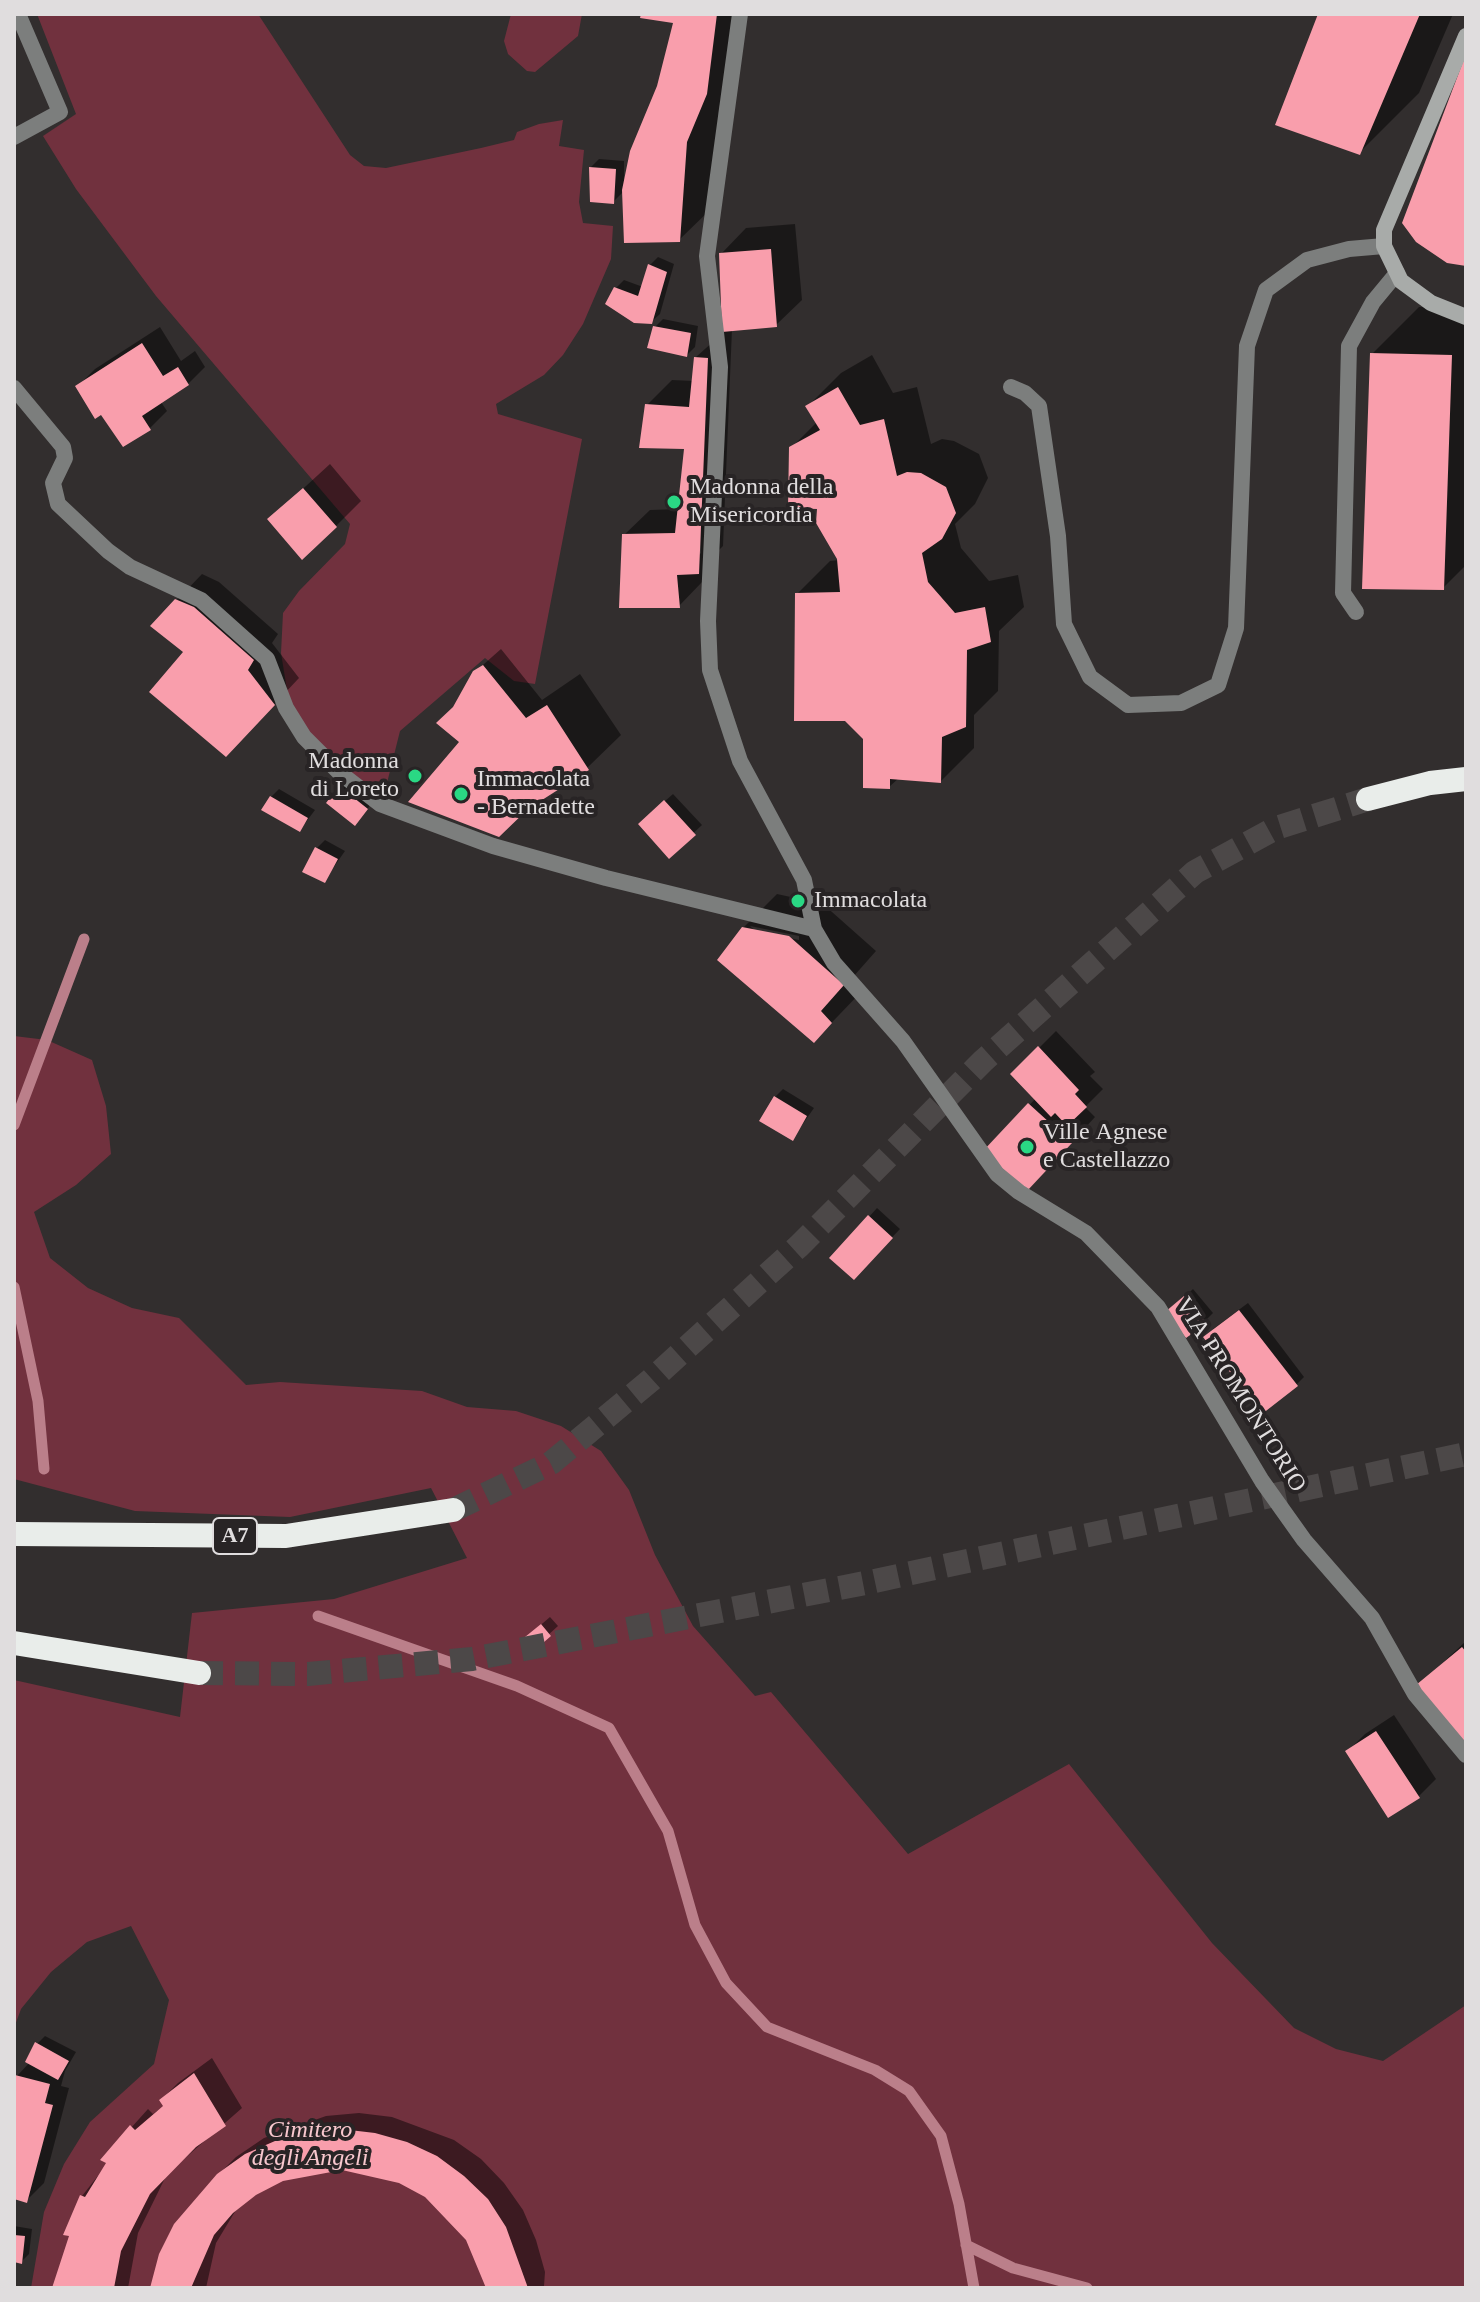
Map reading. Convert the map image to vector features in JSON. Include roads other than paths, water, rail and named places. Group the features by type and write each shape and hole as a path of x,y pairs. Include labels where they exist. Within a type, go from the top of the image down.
{"highway":[{"path":"1368,799 1430,783 1466,779"},
{"name":"A7","path":"14,1534 286,1536 453,1510"},
{"path":"14,1643 199,1673"}],"street":[{"path":"14,137 60,112 18,14"},
{"name":"VIA PROMONTORIO","path":"740,14 707,256 720,367 708,621 710,670 740,761 804,880 814,929 834,963 903,1041 997,1174 1019,1192 1086,1233 1158,1307 1262,1481 1304,1540 1372,1618 1415,1694 1466,1755"},
{"path":"1466,36 1384,230 1384,246 1401,281 1431,303 1466,317"},
{"path":"1011,387 1025,393 1039,406 1058,536 1064,624 1090,677 1128,705 1181,703 1218,685 1236,628 1247,346 1266,290 1307,260 1349,249 1384,246"},
{"path":"1356,612 1343,593 1349,346 1373,302 1397,273"},
{"path":"14,388 63,447 65,458 53,483 58,504 108,551 130,567 201,600 267,659 286,708 304,737 340,773 380,804 535,858 814,929"}],"waterway":[{"path":"14,1125 84,939"},
{"path":"14,1287 38,1401 44,1469"},
{"path":"318,1616 517,1686 609,1728 668,1831 695,1925 726,1983 767,2027 875,2070 909,2091 941,2136 959,2204 974,2288"},
{"path":"966,2245 1013,2268 1087,2288"}],"tunnel":[{"path":"453,1510 551,1463 651,1380 799,1246 983,1061 1195,872 1276,828 1368,799"},
{"path":"199,1673 308,1674 472,1659 865,1583 1466,1454"}],"place":[{"name":"Madonna della Misericordia","path":"674,502"},
{"name":"Madonna di Loreto","path":"415,776"},
{"name":"Immacolata - Bernadette","path":"461,794"},
{"name":"Immacolata","path":"798,901"},
{"name":"Ville Agnese e Castellazzo","path":"1027,1147"}],"park label":[{"name":"Cimitero degli Angeli","path":"310,2145"}]}
